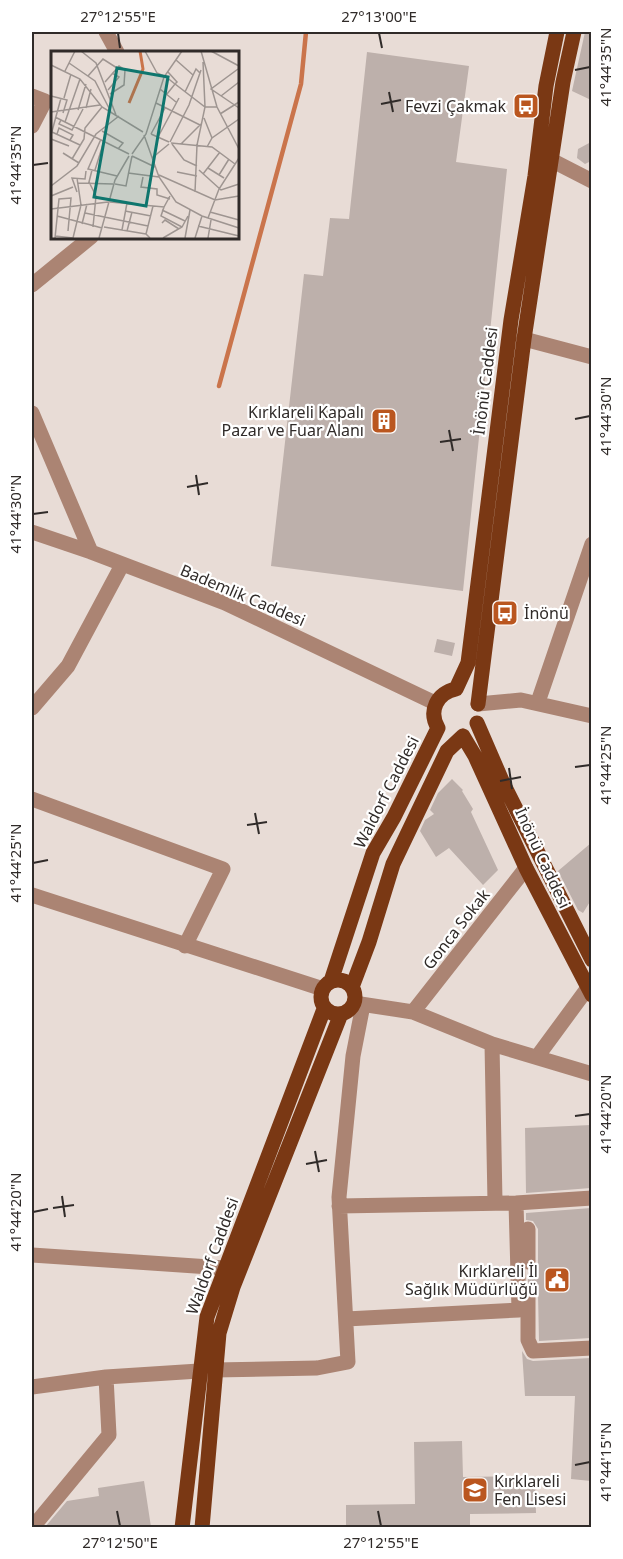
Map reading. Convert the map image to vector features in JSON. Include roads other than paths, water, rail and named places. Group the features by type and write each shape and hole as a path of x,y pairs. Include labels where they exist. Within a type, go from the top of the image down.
{"main road":[{"name":"İnönü Caddesi","path":"456,689 468,663 511,320 535,176 546,86 557,32"},
{"name":"İnönü Caddesi","path":"478,704 524,339 553,161 563,82 574,32"},
{"path":"352,987 369,942 393,864 447,751 477,723 478,704 466,692 456,689 443,694 435,703 436,725 450,736 463,736"},
{"name":"İnönü Caddesi","path":"477,723 503,783 591,960"},
{"name":"Waldorf Caddesi","path":"327,985 374,853 394,817 436,725"},
{"name":"İnönü Caddesi","path":"463,736 475,756 526,868 589,992"},
{"path":"342,980 352,987 358,1004 341,1014 330,1013 324,1009 320,1000 327,985 342,980"},
{"name":"Waldorf Caddesi","path":"182,1527 207,1317 324,1009"},
{"name":"Waldorf Caddesi","path":"202,1527 219,1333 233,1287 341,1014"}],"street":[{"path":"105,32 116,51"},
{"path":"32,96 45,101 32,126"},
{"path":"553,161 591,181"},
{"path":"32,285 90,238"},
{"path":"524,339 591,357"},
{"path":"32,414 92,552"},
{"name":"Bademlik Caddesi","path":"32,532 92,552 225,603 435,703"},
{"path":"538,702 591,544"},
{"path":"32,708 68,666 122,565"},
{"path":"478,704 520,700 538,702 591,716"},
{"path":"32,799 223,869 185,946"},
{"name":"Gonca Sokak","path":"413,1012 526,868"},
{"path":"32,895 185,946 327,985"},
{"path":"537,1057 589,992"},
{"path":"214,1370 317,1368 348,1362 339,1206 358,1004 413,1012 492,1044 591,1074"},
{"path":"492,1044 495,1202"},
{"path":"339,1206 516,1203 591,1198"},
{"path":"346,1319 519,1310 516,1203"},
{"path":"528,1229 528,1340 533,1351 591,1348"},
{"path":"32,1255 225,1268"},
{"path":"32,1387 106,1377 199,1371"},
{"path":"32,1527 109,1436 106,1377"}],"waterway":[{"path":"219,386 301,84 306,32"}],"place":[{"name":"Fevzi Çakmak","path":"526,106"},
{"name":"Kırklareli Kapalı Pazar ve Fuar Alanı","path":"384,421"},
{"name":"İnönü","path":"505,613"},
{"name":"Kırklareli İl Sağlık Müdürlüğü","path":"557,1280"},
{"name":"Kırklareli Fen Lisesi","path":"475,1490"}]}
